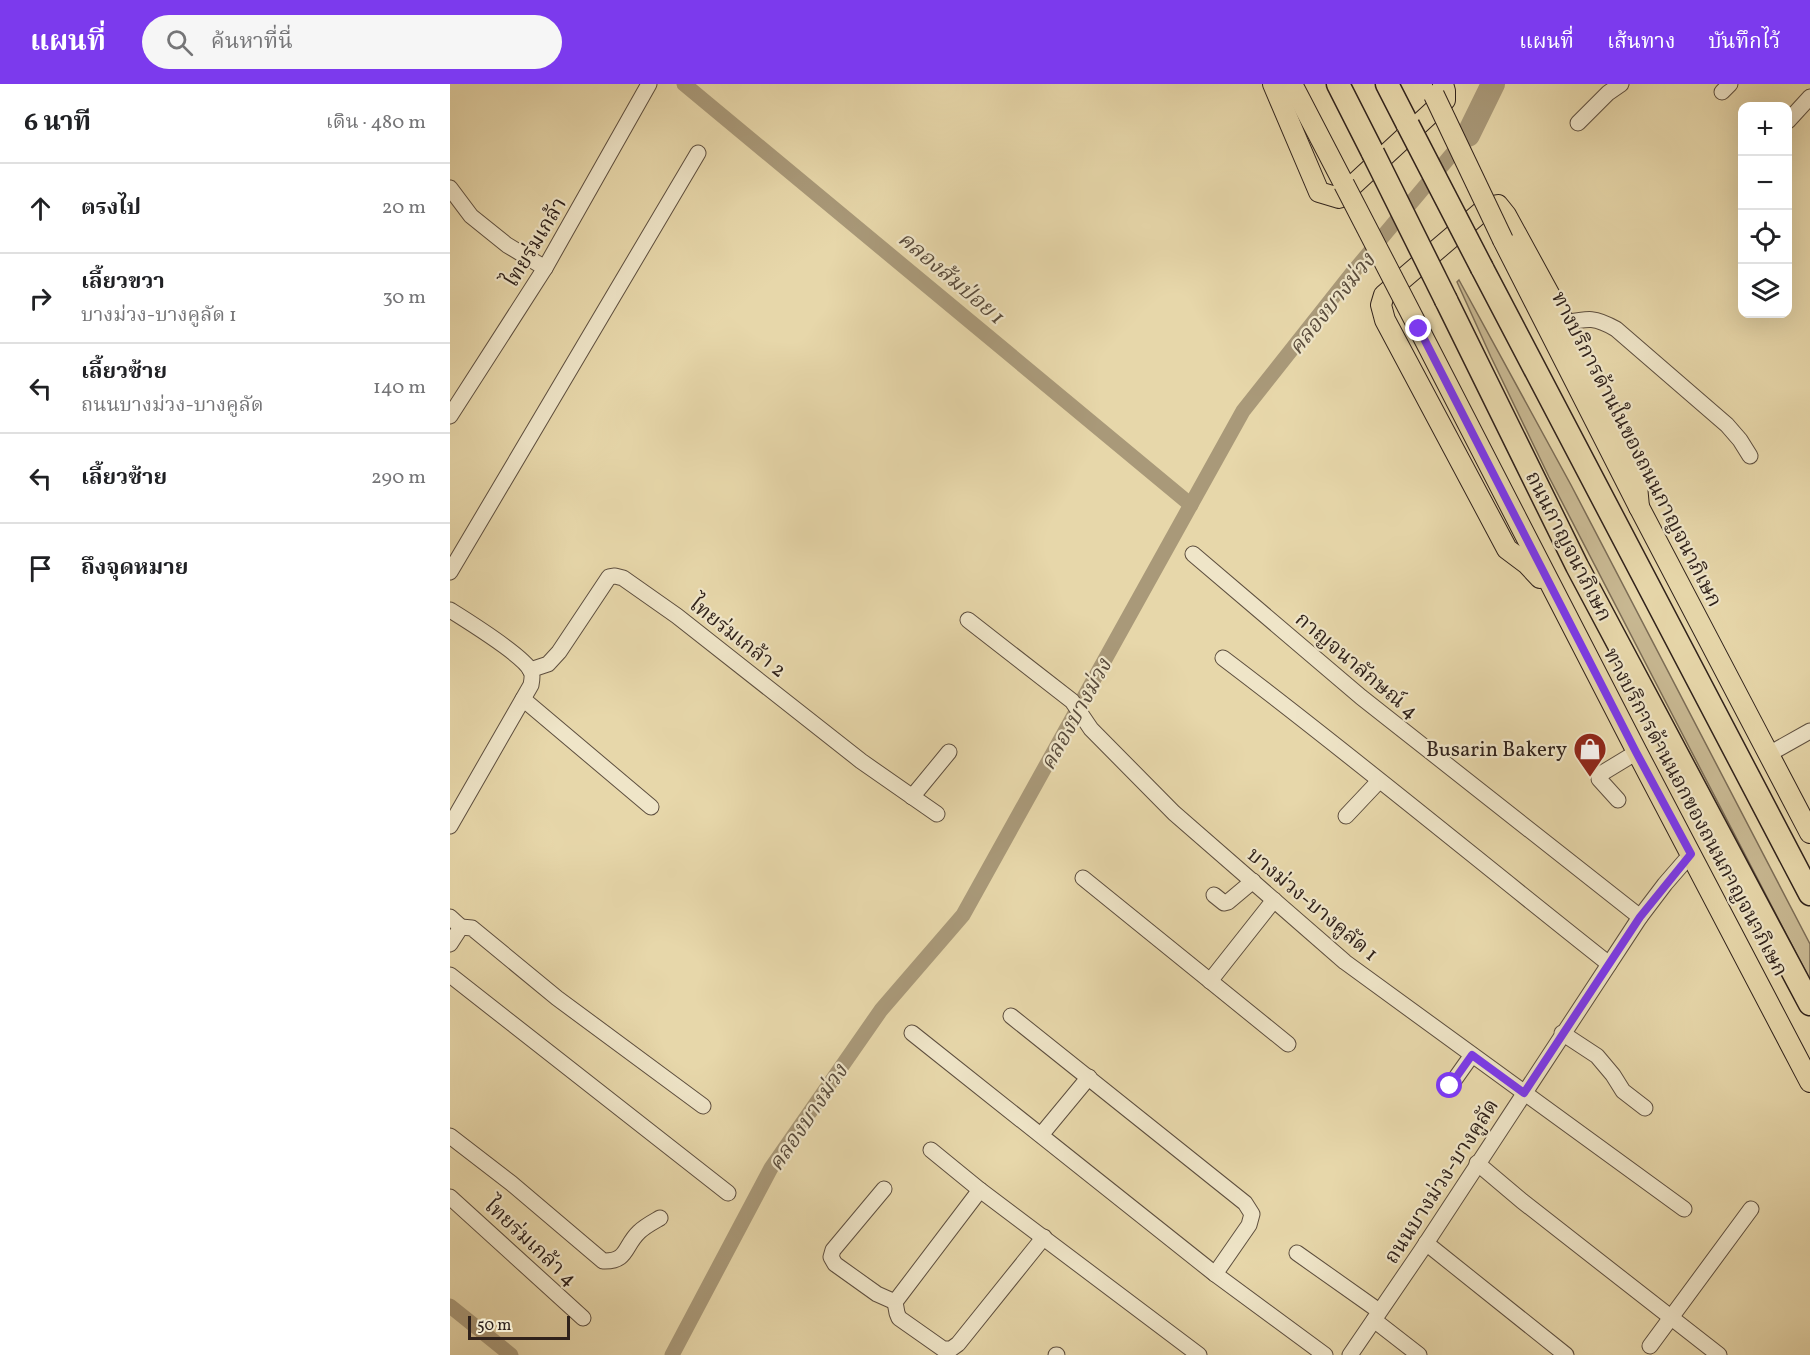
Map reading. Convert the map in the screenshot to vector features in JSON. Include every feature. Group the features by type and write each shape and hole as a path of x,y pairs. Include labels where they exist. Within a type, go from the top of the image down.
{"highway":[{"name":"ถนนกาญจนาภิเษก","path":"1338,84 1577,566 1810,1004"},
{"path":"1387,84 1810,894"}],"main road":[{"path":"1273,84 1319,192 1339,198 1444,100 1445,91 1435,88"},
{"name":"ทางบริการด้านนอกของถนนกาญจนาภิเษก","path":"1292,84 1636,752 1810,1082"},
{"name":"ทางบริการด้านในของถนนกาญจนาภิเษก","path":"1435,88 1503,240 1639,507 1810,833"},
{"path":"1555,593 1527,564 1508,549 1384,320 1381,305 1384,295 1487,207 1498,206 1506,215 1626,442 1636,475 1639,507"}],"street":[{"name":"ไทยร่มเกล้า","path":"450,417 545,268 649,84"},
{"path":"1578,123 1608,93 1621,84"},
{"path":"1792,117 1810,97"},
{"path":"450,572 698,153"},
{"path":"450,188 471,216 507,245 545,268"},
{"path":"1565,323 1583,319 1599,319 1616,329 1727,425 1750,456"},
{"name":"กาญจนาลักษณ์ 4","path":"1192,554 1361,697 1640,917"},
{"name":"ไทยร่มเกล้า 2","path":"530,670 548,664 559,652 609,578 615,576 623,578 677,616 861,761 938,814"},
{"path":"450,610 527,664 532,673 531,685 450,826"},
{"name":"บางม่วง-บางคูลัด 1","path":"968,620 1072,701 1091,729 1174,813 1346,962 1684,1209"},
{"path":"1224,658 1311,724 1609,964"},
{"path":"523,699 651,807"},
{"path":"1769,754 1810,731"},
{"path":"912,797 949,752"},
{"path":"1618,800 1599,779 1599,775 1636,752"},
{"path":"1346,816 1379,781"},
{"name":"ถนนบางม่วง-บางคูลัด","path":"1350,1355 1640,917 1691,854"},
{"path":"1083,878 1288,1044"},
{"path":"1214,895 1224,903 1228,902 1253,881"},
{"path":"1210,981 1274,900"},
{"path":"450,944 455,922 472,928 557,998 703,1106"},
{"path":"450,975 728,1193"},
{"path":"1011,1016 1245,1203 1252,1214 1250,1225 1215,1274"},
{"path":"912,1033 1215,1274 1325,1355"},
{"path":"1562,1033 1597,1056 1623,1091 1645,1108"},
{"path":"1450,1086 1472,1055"},
{"path":"1041,1135 1089,1077"},
{"path":"450,1136 511,1183 603,1261 614,1261 621,1257 639,1232 660,1218"},
{"path":"931,1150 980,1190 1199,1355"},
{"path":"1477,1163 1719,1355"},
{"path":"884,1189 833,1250 831,1257 835,1264 877,1294 895,1302"},
{"path":"980,1190 895,1302 899,1317 943,1349 951,1349 958,1344 1044,1237"},
{"name":"ไทยร่มเกล้า 4","path":"450,1197 583,1318"},
{"path":"1650,1346 1751,1209"},
{"path":"1426,1243 1566,1355"},
{"path":"1297,1253 1377,1315 1419,1355"}],"shaded area":[{"path":"1459,280 1571,485 1810,944 1810,980 1549,477 1491,357 1457,282"}],"waterway":[{"name":"คลองส้มป่อย 1","path":"684,84 1191,505"},
{"name":"คลองบางม่วง","path":"1468,135 1493,84"},
{"name":"คลองบางม่วง","path":"672,1355 771,1168 881,1010 963,915 1243,411 1353,272 1468,135"},
{"path":"450,1306 511,1355"}],"place":[{"name":"Busarin Bakery","path":"1590,778"}],"route":[{"path":"1419,329 1636,752 1691,854 1640,917 1524,1093 1472,1055 1450,1086"}]}
